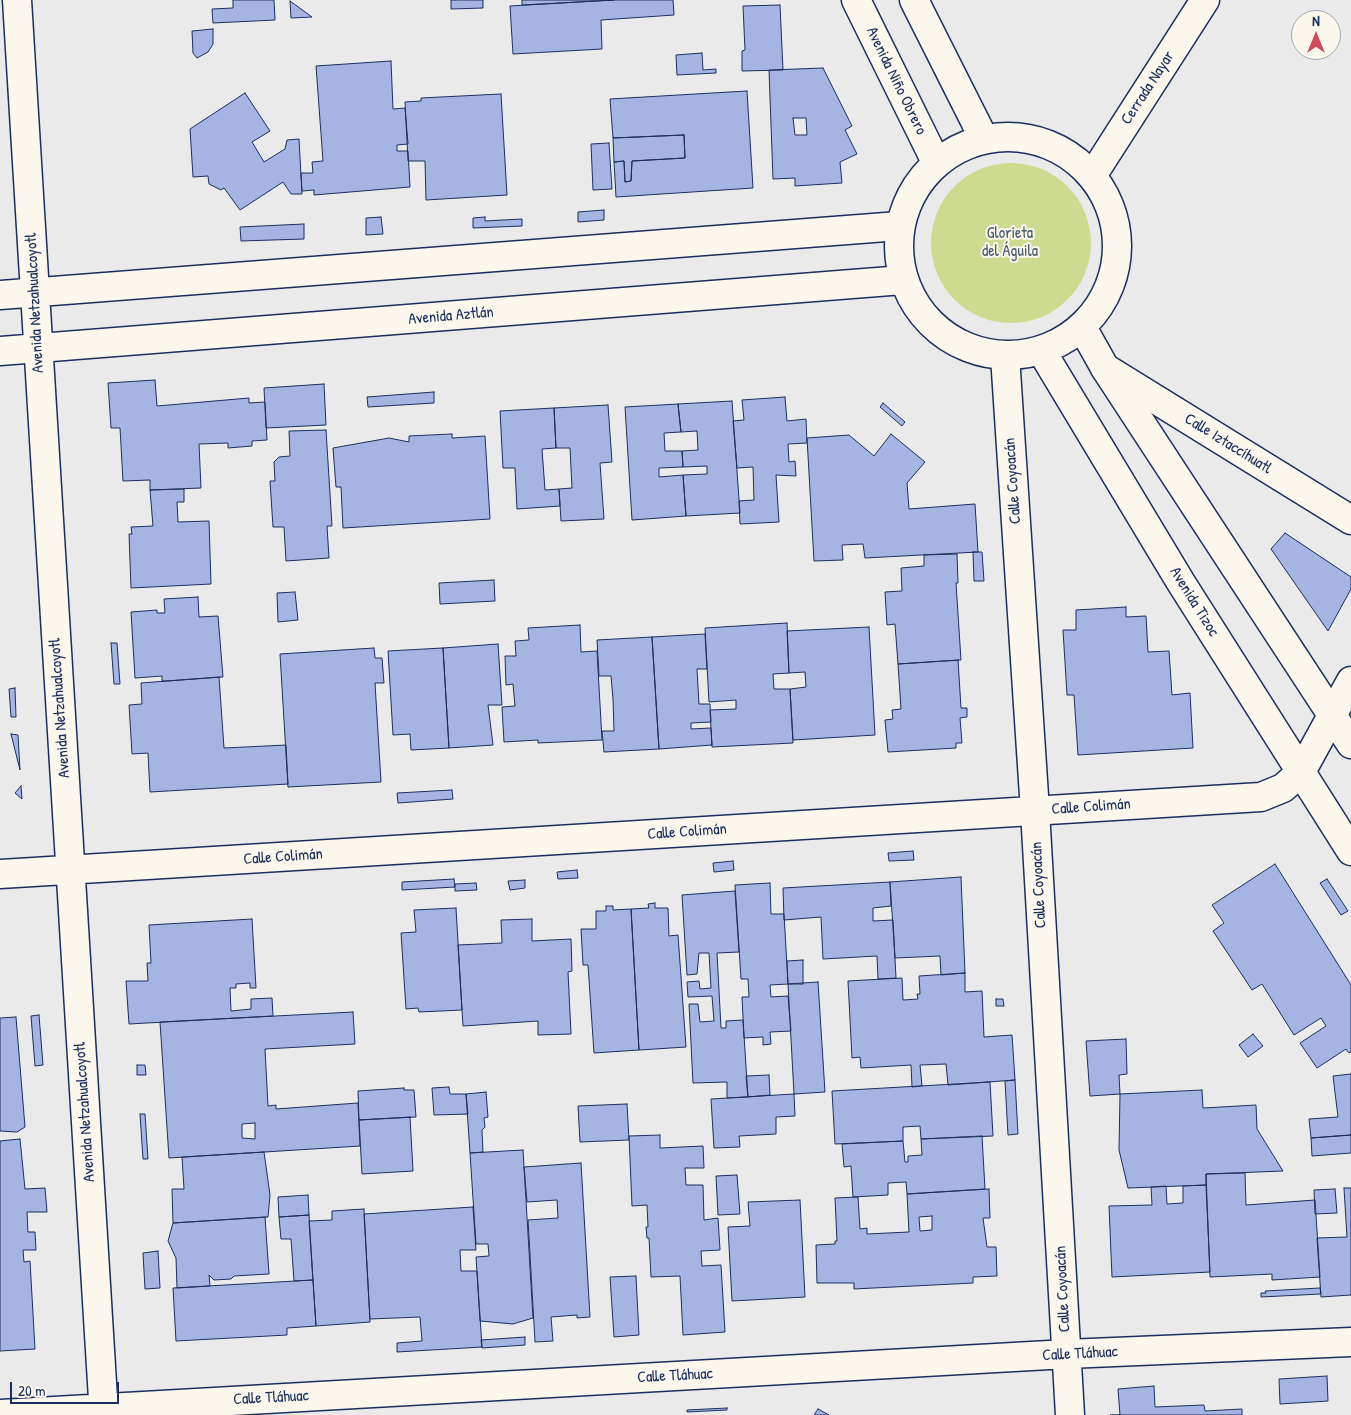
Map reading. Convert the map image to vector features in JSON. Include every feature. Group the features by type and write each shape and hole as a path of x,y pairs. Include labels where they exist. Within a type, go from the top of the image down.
{"street":[{"name":"Avenida Netzahualcoyotl","path":"18,0 34,293 104,1411"},
{"name":"Avenida Niño Obrero","path":"856,0 936,162"},
{"path":"914,0 984,139"},
{"name":"Cerrada Nayar","path":"1092,176 1205,0"},
{"path":"1008,136 1039,141 1054,147 1074,159 1092,176 1105,195 1114,218 1118,241 1116,265 1109,288 1098,309 1082,327 1063,341 1040,350 1005,356 978,351 953,341 939,331 915,304 903,280 897,244 899,226 907,202 919,180 936,162 958,148 984,139 1008,136"},
{"path":"0,295 899,226"},
{"name":"Avenida Aztlán","path":"0,351 903,280"},
{"path":"1082,327 1104,368 1351,744"},
{"name":"Avenida Tizoc","path":"1040,350 1180,581 1351,851"},
{"name":"Calle Coyoacán","path":"1005,356 1035,811 1070,1415"},
{"name":"Calle Iztaccíhuatl","path":"1104,368 1351,520"},
{"name":"Calle Colimán","path":"0,874 1261,797 1282,788 1301,772 1351,681"},
{"name":"Calle Tláhuac","path":"0,1414 104,1411 1067,1354 1351,1342"}],"green space":[{"name":"Glorieta del Águila","path":"1003,163 1019,163 1042,169 1068,186 1085,212 1091,235 1091,251 1085,274 1068,300 1042,317 1019,323 1003,323 980,317 960,305 949,294 937,274 931,251 931,235 937,212 949,192 960,181 980,169"}],"building":[{"path":"233,0 274,0 275,20 213,23 212,9 233,8"},
{"path":"451,0 483,0 483,8 451,9"},
{"path":"522,0 614,0 522,5"},
{"path":"614,0 673,0 674,15 601,20 602,49 513,54 510,6"},
{"path":"290,1 312,17 291,18"},
{"path":"780,5 783,70 742,71 742,51 745,50 743,6"},
{"path":"213,29 213,44 208,52 197,58 193,53 192,31"},
{"path":"702,53 703,70 716,69 716,73 677,75 676,55"},
{"path":"391,61 393,109 405,108 408,144 397,145 397,151 408,151 410,187 314,195 314,190 302,191 301,173 313,173 312,162 323,161 316,66"},
{"path":"823,68 852,126 845,130 857,154 840,162 842,183 795,186 795,178 773,179 769,70","holes":["793,118 806,118 807,135 795,135"]},
{"path":"747,91 753,188 616,197 614,162 624,161 625,182 631,181 632,161 685,158 684,135 613,138 610,99"},
{"path":"245,93 270,131 252,142 264,162 285,149 287,140 299,139 302,194 291,194 283,182 240,210 224,188 221,190 209,184 208,176 193,177 190,129"},
{"path":"501,94 507,195 426,200 425,161 408,161 405,102 421,101 421,98"},
{"path":"684,135 685,158 632,161 631,181 625,182 624,161 614,162 613,138"},
{"path":"609,143 612,189 593,190 591,144"},
{"path":"604,210 604,220 578,222 578,212"},
{"path":"381,217 383,234 366,235 366,218"},
{"path":"485,217 485,221 522,219 522,226 473,228 473,218"},
{"path":"304,224 304,239 241,241 240,227"},
{"path":"155,380 157,406 249,398 249,403 265,402 267,440 252,441 252,446 228,448 228,443 199,444 201,488 150,490 150,480 123,481 120,428 111,428 108,383"},
{"path":"324,384 326,425 266,428 264,388"},
{"path":"434,392 434,403 368,407 367,397"},
{"path":"785,397 787,421 806,419 807,443 788,444 789,462 795,461 796,476 776,475 779,522 740,524 739,501 754,500 753,467 737,468 733,421 744,420 742,400"},
{"path":"732,401 740,513 686,516 683,475 707,474 707,466 683,467 682,451 698,450 697,431 681,432 678,404"},
{"path":"883,403 905,422 902,426 880,407"},
{"path":"678,404 681,432 664,433 665,451 682,451 683,467 659,468 659,477 683,475 686,516 632,520 625,407"},
{"path":"608,405 612,462 600,463 604,519 561,521 559,489 572,488 570,448 556,448 554,408"},
{"path":"554,408 556,448 542,449 545,490 559,489 560,506 517,509 515,468 503,468 500,411"},
{"path":"326,430 332,526 327,526 329,558 286,561 284,527 273,527 270,481 275,481 274,462 279,457 290,456 289,431"},
{"path":"452,434 452,438 485,436 490,519 343,528 341,487 336,487 333,448 389,438 409,442 409,436"},
{"path":"891,434 925,462 907,483 909,509 975,504 978,552 865,558 863,544 842,545 843,560 814,561 807,438 849,435 874,456"},
{"path":"184,489 184,502 177,502 178,522 209,521 211,584 131,588 129,534 132,534 131,527 153,526 150,490"},
{"path":"1285,533 1351,577 1351,589 1328,631 1271,549"},
{"path":"973,552 982,552 984,581 974,581"},
{"path":"957,554 958,583 956,583 961,660 898,664 895,624 887,625 885,592 902,591 901,568 924,566 924,555"},
{"path":"494,580 495,601 440,604 439,583"},
{"path":"295,592 298,620 278,622 277,593"},
{"path":"198,597 199,617 218,616 223,677 166,681 162,681 162,676 135,678 131,612 157,610 157,613 165,613 164,599"},
{"path":"1126,607 1126,617 1146,616 1148,652 1169,651 1172,695 1190,693 1193,748 1078,755 1074,695 1067,695 1063,630 1076,630 1076,610"},
{"path":"787,623 789,673 773,674 774,689 790,689 793,743 712,747 710,710 736,709 736,700 709,702 705,628"},
{"path":"580,625 581,652 597,651 602,740 538,743 538,740 504,742 502,707 515,706 513,684 506,685 505,656 516,656 515,641 529,640 528,628"},
{"path":"869,627 875,735 793,740 790,689 806,687 805,672 789,673 787,631"},
{"path":"705,634 707,669 697,669 699,704 710,704 711,722 691,723 691,729 711,728 712,745 659,749 652,637"},
{"path":"652,637 659,749 604,752 602,731 614,731 613,699 611,676 599,676 597,640"},
{"path":"111,643 117,643 120,684 114,684"},
{"path":"498,644 502,705 488,705 493,745 449,748 443,648"},
{"path":"374,648 375,658 382,658 384,683 375,683 381,782 288,787 280,654"},
{"path":"443,648 449,748 411,750 410,734 393,735 388,651"},
{"path":"958,660 961,708 967,708 967,717 960,718 962,743 956,743 956,748 888,752 885,720 893,719 892,710 901,709 898,664"},
{"path":"219,677 224,748 286,745 288,784 150,792 148,753 132,754 129,705 142,704 141,683"},
{"path":"15,688 16,717 11,717 9,689"},
{"path":"11,734 18,735 20,770"},
{"path":"21,786 22,799 15,793"},
{"path":"452,790 453,799 398,803 397,793"},
{"path":"913,851 914,860 889,861 888,853"},
{"path":"733,861 734,870 714,872 713,863"},
{"path":"1275,864 1351,985 1351,1052 1349,1053 1346,1049 1317,1068 1300,1043 1326,1026 1321,1018 1294,1035 1262,984 1252,990 1213,931 1224,923 1212,905"},
{"path":"577,870 578,878 558,879 557,872"},
{"path":"961,877 965,973 941,975 940,956 895,958 890,882"},
{"path":"454,879 455,887 402,890 402,882"},
{"path":"1327,879 1348,911 1341,915 1320,883"},
{"path":"525,880 525,888 510,890 508,881"},
{"path":"890,882 891,906 873,908 873,921 893,920 896,978 878,979 877,956 823,959 821,917 784,920 783,888"},
{"path":"476,883 477,890 455,891 455,884"},
{"path":"770,883 771,914 784,914 788,984 770,985 771,997 788,996 791,1031 770,1032 771,1044 763,1045 763,1037 744,1038 742,997 749,997 748,979 741,979 735,885"},
{"path":"735,891 739,952 717,953 721,1028 726,1028 726,1021 743,1020 748,1097 727,1098 727,1082 693,1083 689,1004 698,1004 700,1022 714,1021 712,996 688,997 687,982 699,981 700,989 711,988 709,953 699,953 697,974 687,975 682,895"},
{"path":"655,903 655,908 668,908 669,936 678,935 686,1047 639,1050 631,909 649,908 648,904"},
{"path":"606,906 613,906 613,910 631,909 639,1050 594,1053 588,965 583,965 581,929 596,929 596,911 606,911"},
{"path":"456,908 462,1010 419,1012 418,1008 406,1009 401,933 416,932 414,910"},
{"path":"252,919 256,988 250,988 250,983 236,984 236,988 230,988 231,1011 251,1009 251,999 272,998 273,1016 129,1024 126,981 148,981 147,963 151,963 149,925"},
{"path":"532,919 532,941 571,939 572,971 568,972 571,1034 538,1035 538,1021 463,1026 458,945 502,943 501,920"},
{"path":"803,960 803,984 788,984 787,961"},
{"path":"965,973 965,992 982,991 984,1037 1012,1035 1015,1080 948,1085 946,1064 920,1065 922,1086 912,1087 911,1065 861,1068 860,1057 852,1058 848,981 902,978 903,1000 918,999 917,994 920,994 919,976"},
{"path":"818,982 825,1092 794,1094 788,984"},
{"path":"996,999 1003,999 1004,1006 996,1006"},
{"path":"353,1012 355,1044 265,1049 268,1106 276,1105 276,1109 358,1103 360,1146 169,1158 160,1022","holes":["255,1123 255,1139 242,1138 242,1124"]},
{"path":"39,1015 43,1065 35,1066 31,1016"},
{"path":"16,1017 25,1127 17,1132 0,1131 0,1018"},
{"path":"1253,1034 1263,1046 1248,1057 1239,1045"},
{"path":"1126,1039 1127,1074 1119,1075 1120,1094 1090,1096 1086,1041"},
{"path":"137,1065 145,1065 146,1075 137,1075"},
{"path":"1351,1074 1351,1135 1311,1138 1309,1119 1338,1117 1333,1076"},
{"path":"769,1075 770,1095 748,1097 746,1076"},
{"path":"1015,1080 1018,1134 1008,1135 1005,1081"},
{"path":"990,1082 993,1136 921,1139 920,1126 903,1127 903,1141 835,1144 832,1091"},
{"path":"449,1087 450,1094 466,1094 468,1114 434,1115 432,1088"},
{"path":"404,1088 404,1090 414,1090 416,1117 359,1120 358,1091"},
{"path":"1202,1090 1203,1108 1256,1105 1257,1129 1283,1171 1206,1174 1206,1185 1128,1188 1119,1150 1120,1094"},
{"path":"486,1092 488,1117 484,1118 485,1127 482,1130 483,1152 470,1153 466,1094"},
{"path":"794,1094 795,1116 776,1117 776,1134 739,1136 740,1147 714,1148 711,1099"},
{"path":"627,1104 629,1140 580,1142 578,1106"},
{"path":"140,1114 145,1114 148,1159 143,1159"},
{"path":"410,1117 413,1171 362,1174 359,1120"},
{"path":"660,1135 660,1148 703,1146 704,1168 685,1168 686,1185 703,1185 704,1220 718,1218 720,1250 701,1251 702,1266 721,1265 725,1332 683,1335 680,1276 651,1277 649,1238 647,1238 646,1227 648,1227 647,1205 632,1206 629,1136"},
{"path":"1351,1135 1351,1153 1312,1156 1311,1138"},
{"path":"982,1136 985,1189 907,1194 906,1182 888,1183 888,1195 853,1197 851,1166 844,1167 842,1144 903,1141 905,1162 908,1162 908,1156 922,1155 921,1139"},
{"path":"20,1139 25,1189 45,1188 47,1212 27,1212 28,1232 35,1232 36,1250 23,1250 24,1262 30,1261 35,1349 0,1351 0,1141"},
{"path":"523,1150 533,1318 513,1324 480,1321 476,1257 489,1256 488,1244 476,1244 470,1153"},
{"path":"264,1152 270,1195 268,1217 173,1223 172,1189 184,1189 182,1157"},
{"path":"581,1163 590,1317 577,1318 577,1315 551,1317 553,1341 535,1342 528,1220 558,1218 557,1200 527,1202 524,1167"},
{"path":"1245,1173 1246,1205 1315,1200 1320,1277 1272,1280 1272,1274 1210,1277 1206,1174"},
{"path":"737,1175 740,1214 718,1215 716,1176"},
{"path":"1206,1185 1210,1272 1112,1277 1109,1206 1152,1205 1151,1187 1166,1186 1167,1204 1183,1203 1183,1186"},
{"path":"1344,1188 1351,1188 1351,1295 1321,1297 1317,1238 1347,1237"},
{"path":"989,1189 990,1218 983,1218 987,1247 996,1247 997,1276 973,1277 973,1283 854,1289 854,1283 817,1283 816,1245 835,1244 835,1241 837,1241 835,1198 858,1197 860,1229 867,1228 867,1234 909,1232 907,1194","holes":["932,1216 932,1230 920,1231 919,1217"]},
{"path":"1335,1189 1337,1213 1315,1214 1314,1190"},
{"path":"308,1195 309,1215 279,1217 278,1197"},
{"path":"800,1200 805,1297 732,1301 728,1227 750,1226 748,1202"},
{"path":"473,1207 476,1250 460,1250 461,1271 477,1271 482,1347 397,1352 397,1343 422,1341 420,1317 370,1319 364,1214"},
{"path":"364,1209 370,1322 316,1326 309,1221 332,1220 332,1211"},
{"path":"309,1215 313,1280 294,1281 291,1239 281,1239 279,1217"},
{"path":"265,1217 269,1274 234,1276 231,1279 214,1280 209,1275 210,1286 177,1288 176,1258 168,1241 173,1223"},
{"path":"158,1251 160,1288 145,1289 143,1253"},
{"path":"636,1276 639,1335 614,1337 610,1277"},
{"path":"313,1280 316,1326 287,1328 287,1335 176,1341 173,1288"},
{"path":"1320,1288 1321,1294 1261,1297 1261,1293 1266,1293 1265,1291"},
{"path":"525,1337 525,1345 482,1348 481,1340"},
{"path":"1327,1376 1328,1401 1280,1404 1279,1379"},
{"path":"1154,1386 1155,1407 1204,1405 1205,1411 1242,1409 1242,1415 1120,1415 1118,1389"},
{"path":"727,1408 727,1410 687,1412 687,1410"},
{"path":"818,1409 829,1415 814,1415"}]}
